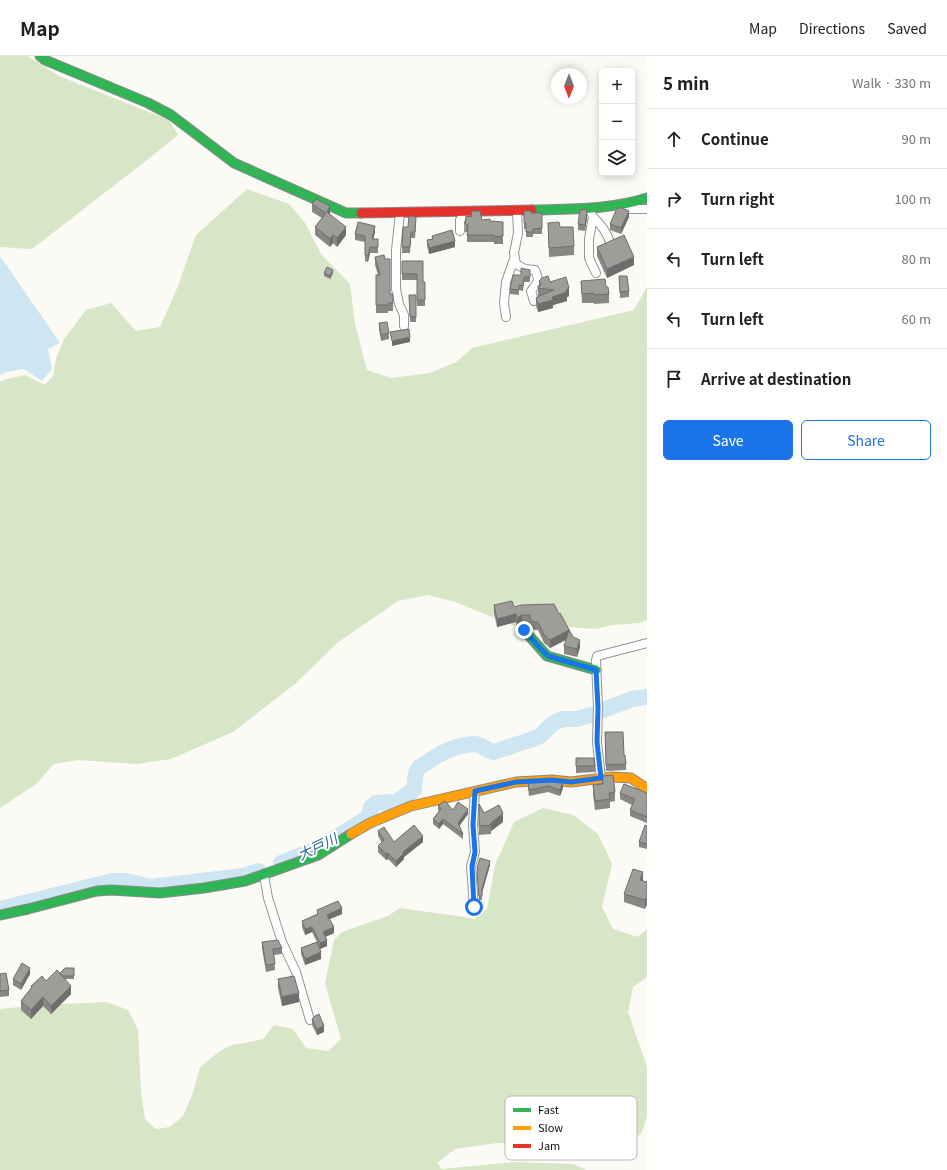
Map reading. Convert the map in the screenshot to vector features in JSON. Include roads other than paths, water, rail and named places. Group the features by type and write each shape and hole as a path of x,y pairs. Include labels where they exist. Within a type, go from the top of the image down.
{"street":[{"path":"40,56 45,60 154,106 171,115 234,163 346,213 517,210 591,212 647,209"},
{"path":"591,212 632,203 647,198"},
{"path":"517,210 518,233 514,253 516,264 526,269 535,270 539,278 538,282 531,291 534,301"},
{"path":"460,231 460,220 468,212"},
{"path":"591,212 608,234 610,242"},
{"path":"591,212 589,258 596,273"},
{"path":"400,213 396,250 396,289 399,304 404,315 404,326"},
{"path":"506,317 504,303 506,282 515,258"},
{"path":"524,630 548,656 596,670"},
{"path":"601,778 597,742 597,656 647,643"},
{"path":"0,915 97,890 160,893 245,881 318,856 370,823 411,806 516,782 552,780 571,782 612,777 631,778 647,789"},
{"path":"474,907 472,866 475,852 473,825 475,791"},
{"path":"264,875 268,898 282,942 296,972 310,1020"}],"water":[{"path":"0,256 60,343 48,349 52,369 42,381 24,369 6,372 0,375"}],"waterway":[{"name":"大戸川","path":"603,710 632,699 647,697"},
{"name":"大戸川","path":"281,863 317,849 369,817 371,807 376,803 396,802 414,790 416,774 419,768 431,759 443,753 461,746 474,744 480,745 494,752 540,736 557,721 564,719 577,719 591,715"},
{"name":"大戸川","path":"0,909 112,881 126,881 151,887 243,876 259,871"}]}
